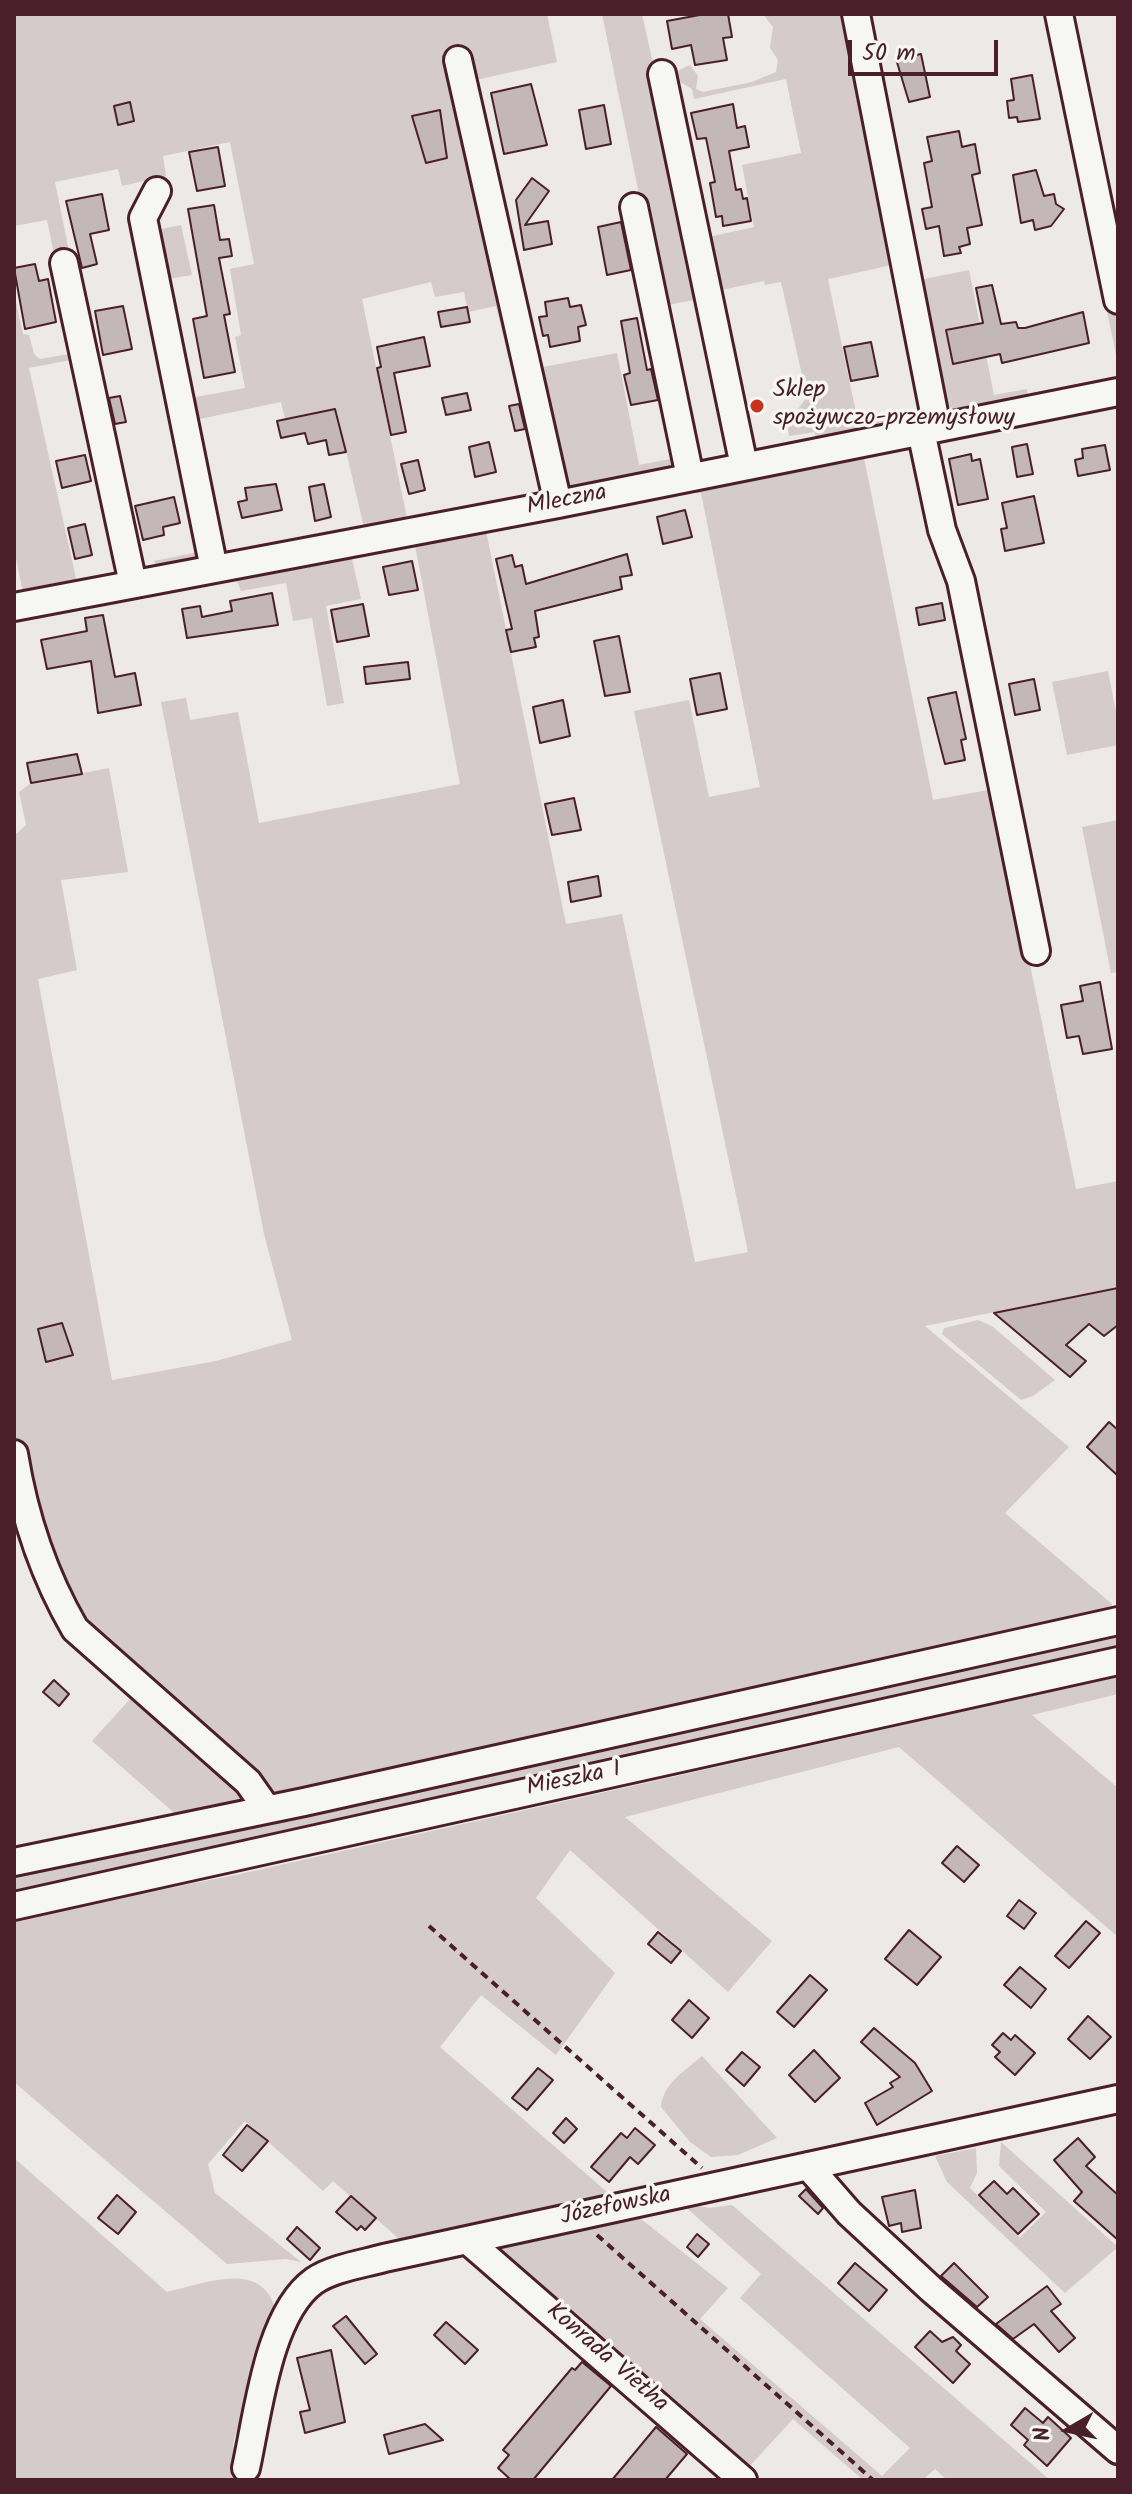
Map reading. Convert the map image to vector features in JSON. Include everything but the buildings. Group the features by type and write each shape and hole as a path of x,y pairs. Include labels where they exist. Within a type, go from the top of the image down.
{"street":[{"path":"856,14 929,429 942,530 961,581 1036,951"},
{"path":"1059,14 1118,300"},
{"path":"458,60 558,504"},
{"path":"662,74 744,466"},
{"path":"157,191 143,218 214,569"},
{"path":"634,207 690,477"},
{"path":"64,263 133,584"},
{"name":"Mleczna","path":"14,607 558,504 1118,392"},
{"path":"14,1454 17,1492 44,1566 75,1629 248,1782 267,1809"},
{"path":"14,1862 1108,1623"},
{"name":"Mieszka I","path":"20,1904 1118,1661"},
{"name":"Józefowska","path":"246,2468 283,2319 303,2291 329,2274 467,2240 1118,2099"},
{"path":"808,2166 849,2213 919,2278 1118,2450"},
{"name":"Konrada Vietha","path":"467,2240 743,2480"}],"path":[{"path":"429,1926 700,2167 714,2187"},
{"path":"579,2217 873,2480"}],"shaded area":[{"path":"14,14 547,14 557,62 471,81 527,338 538,347 543,367 617,353 639,465 681,457 677,468 574,488 545,488 515,354 508,356 496,306 468,312 464,292 435,297 431,282 362,299 408,523 365,532 337,412 286,423 281,402 195,420 191,398 245,388 235,337 241,335 230,269 254,264 230,142 163,156 166,176 122,186 118,169 55,182 70,256 55,259 47,220 14,226"},
{"path":"602,14 642,14 705,298 662,306"},
{"path":"763,14 846,14 896,264 828,279 858,422 893,415 893,425 817,440 814,432 789,436 787,424 807,397 781,282 765,285 764,281 721,290 714,286 704,238 754,227 742,165 801,153 786,79 694,99 692,89 669,75 690,65 698,76 696,89 703,92 752,82 776,72 778,60 770,48 773,27"},
{"path":"1089,187 1118,327 1118,364 1081,188"},
{"path":"181,225 192,275 167,279 156,230"},
{"path":"969,270 994,395 1027,389 1028,399 957,411 944,403 919,280"},
{"path":"14,292 23,334 29,335 34,354 40,359 75,353 76,359 29,368 78,587 24,598 14,548"},
{"path":"892,447 904,450 864,458 933,800 994,789 1076,1189 1118,1181 1118,1287 925,1326 1069,1447 1005,1513 1112,1604 1109,1611 272,1796 77,1618 14,1506 14,836 26,825 19,792 31,783 109,768 128,872 61,880 77,970 38,979 112,1380 216,1361 292,1340 264,1234 161,702 186,698 190,720 238,712 259,823 460,784 415,545 486,531 566,924 622,914 695,1262 748,1252 634,711 689,700 709,797 760,787 701,493 695,493 695,488"},
{"path":"198,552 202,561 157,568 154,561"},
{"path":"352,559 361,599 326,606 344,703 327,706 312,618 293,621 286,583 241,591 237,581"},
{"path":"1108,671 1118,722 1118,745 1067,755 1052,682"},
{"path":"1118,820 1118,972 1111,973 1082,827"},
{"path":"978,1320 992,1326 1055,1380 1033,1396 1021,1400 942,1334 944,1328"},
{"path":"71,1633 240,1785 244,1799 241,1803 180,1818 92,1741 131,1698 66,1641"},
{"path":"1118,1635 1117,1648 280,1831 14,1894 14,1879"},
{"path":"1118,1671 1118,1694 1032,1715 1118,1788 1118,1937 899,1747 625,1817 772,1941 728,1992 570,1850 536,1898 615,1973 556,2055 481,1995 440,2047 622,2205 405,2244 333,2181 323,2191 245,2121 208,2164 215,2193 301,2262 286,2259 227,2264 14,2082 14,1919 240,1874 895,1727"},
{"path":"702,2056 777,2138 738,2155 711,2157 690,2142 661,2107 670,2084"},
{"path":"1001,2142 1118,2247 1065,2293 947,2182 935,2156 976,2148 977,2173 970,2188 1020,2237 1046,2212 999,2166"},
{"path":"14,2158 167,2292 234,2279 249,2280 271,2298 277,2317 247,2419 238,2428 234,2439 233,2447 243,2452 235,2480 14,2480"},
{"path":"681,2203 710,2208 732,2205 1050,2480 947,2480 935,2469 923,2480 863,2480 793,2419 748,2468 493,2253 492,2243 636,2215 728,2288 700,2319 882,2476 910,2448 740,2298 761,2274"}],"place":[{"name":"Sklep spożywczo-przemysłowy","path":"757,406"}]}
